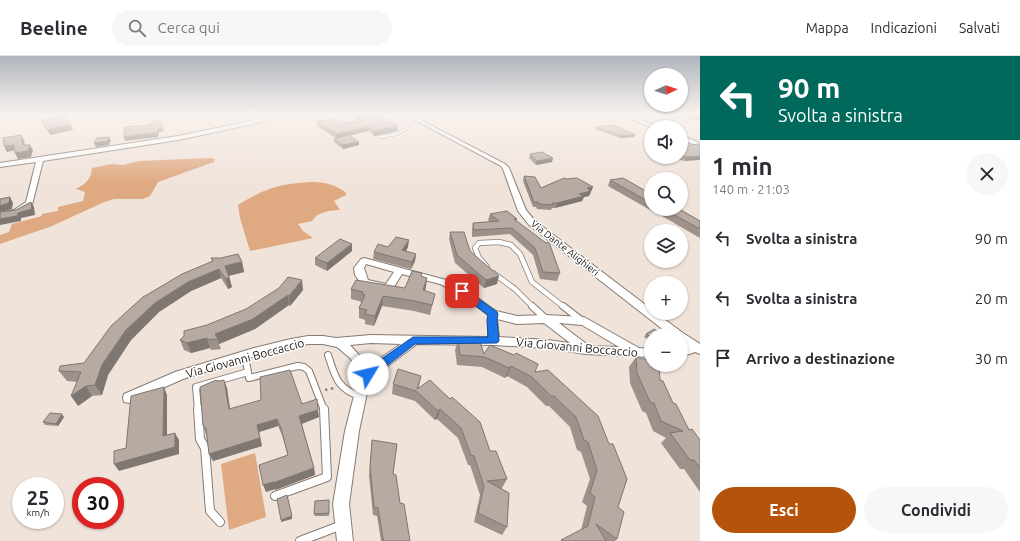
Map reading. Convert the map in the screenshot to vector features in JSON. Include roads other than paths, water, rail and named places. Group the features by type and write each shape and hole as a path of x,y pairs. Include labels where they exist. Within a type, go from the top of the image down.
{"street":[{"path":"0,166 94,153 176,138"},
{"name":"Via Dante Alighieri","path":"451,138 503,165 522,211 532,223 669,328"},
{"path":"688,140 700,145"},
{"path":"0,215 16,212 29,203 40,160"},
{"path":"400,271 444,282 462,291 493,314 517,320 546,319 584,321 636,352"},
{"path":"493,314 492,320 494,341"},
{"path":"546,319 586,350"},
{"name":"Via Giovanni Boccaccio","path":"129,398 163,381 245,355 316,339 337,342 371,339 445,339 494,341 548,344 586,350 644,353"},
{"path":"345,541 342,525 341,504 352,431 360,396 368,374 413,340"},
{"path":"337,342 358,359 368,374"},
{"path":"688,342 698,349"},
{"path":"688,351 698,349"}],"lane":[{"path":"546,319 524,297 489,269 479,258 475,248 479,243 499,242 511,245 520,254 532,282 584,321"},
{"path":"245,355 249,378 298,366 304,367 309,371 325,412 326,477 275,496"},
{"path":"328,355 340,386 351,394 360,396"},
{"path":"220,522 210,511 205,448 200,439 196,387 248,372"},
{"path":"300,541 342,525"}]}
